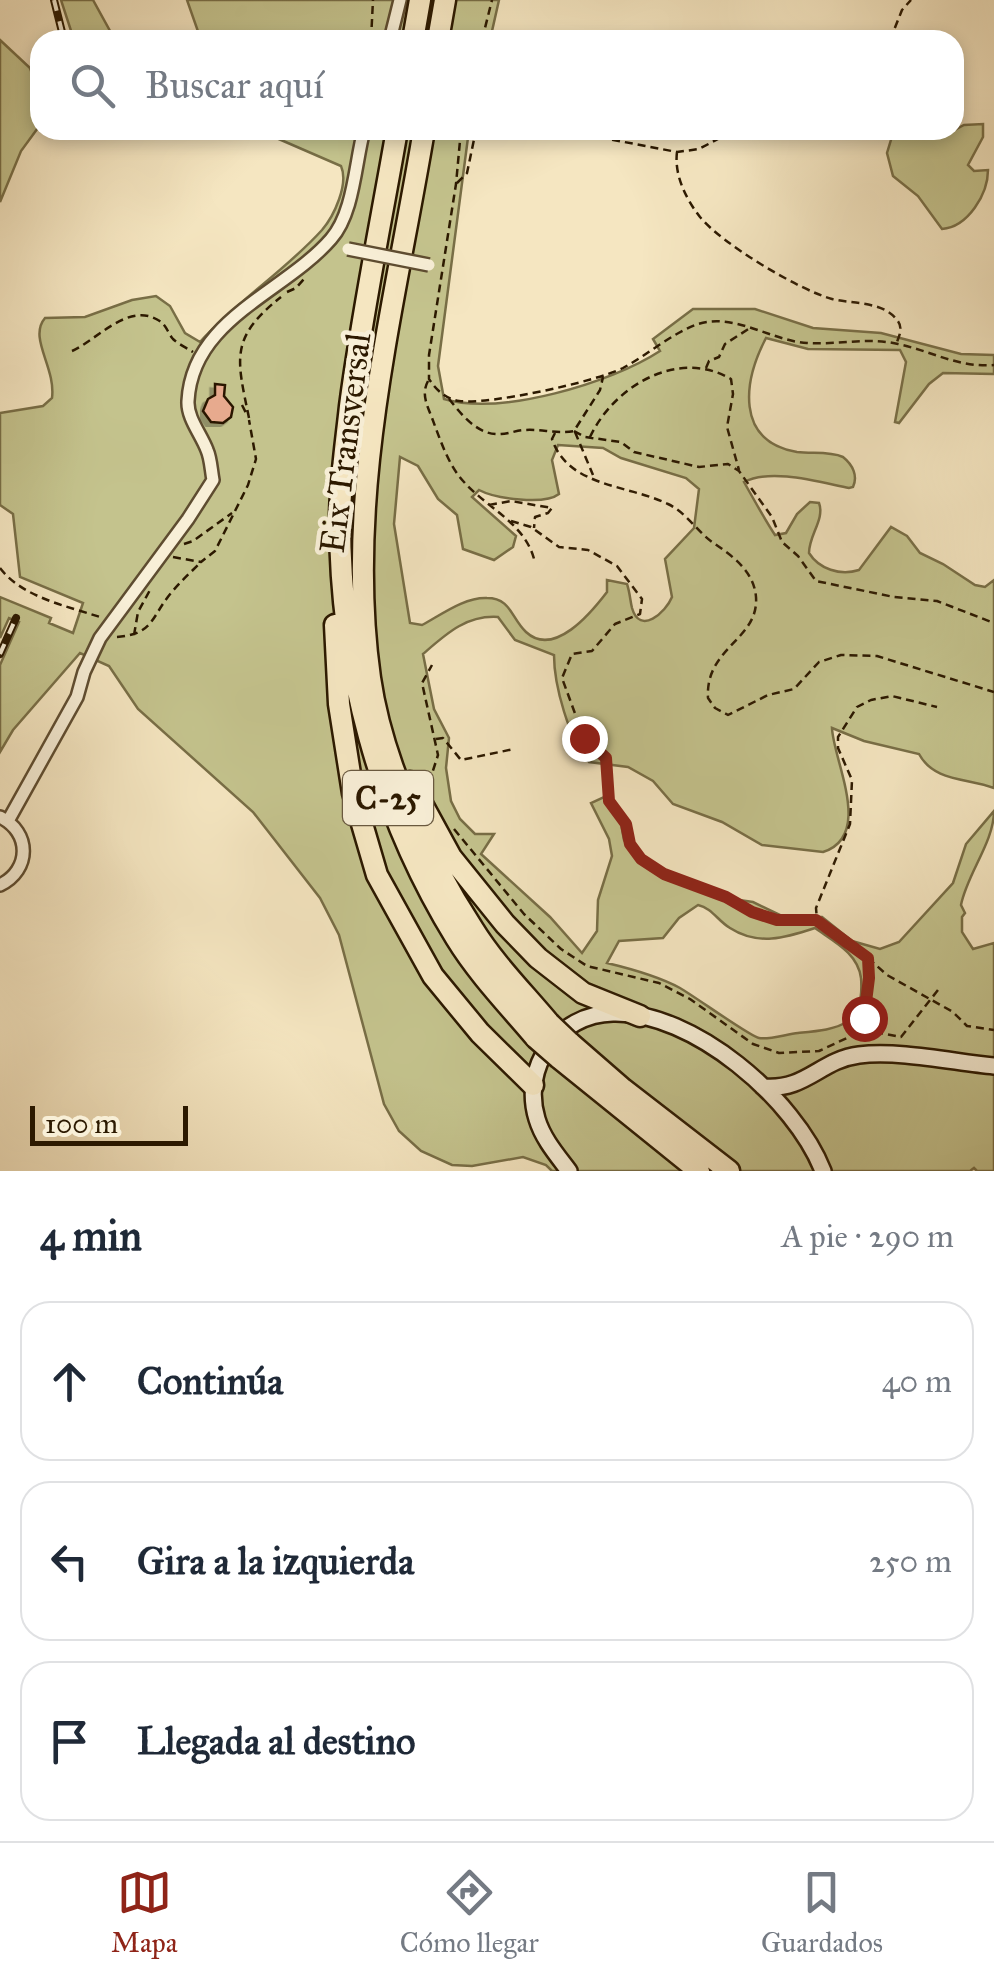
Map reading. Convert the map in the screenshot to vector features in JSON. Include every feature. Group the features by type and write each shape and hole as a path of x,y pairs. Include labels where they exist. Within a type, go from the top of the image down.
{"highway":[{"path":"414,30 420,0"},
{"path":"440,30 445,0"},
{"name":"Eix Transversal","path":"395,140 357,352 342,469 340,518 348,638 358,692 396,824 458,942 564,1050 699,1171"},
{"name":"Eix Transversal","path":"422,140 367,473 362,578 370,682 394,769 440,874 475,933 543,1030"},
{"path":"340,518 332,566 339,704 352,793 377,875 433,976 480,1033 533,1084"},
{"path":"370,682 410,781 451,858 477,892 538,958 563,979 599,1002 640,1016"},
{"name":"Eix Transversal","path":"564,1050 623,1089 729,1171"}],"street":[{"path":"392,30 400,0"},
{"path":"0,886 14,876 23,860 22,838 4,819 77,697 84,672 110,621 213,480 208,452 187,406 198,356 208,341 330,240 346,211 362,140"},
{"path":"330,240 348,249 435,267"},
{"path":"569,1171 538,1124 533,1084 538,1066 549,1045 568,1025 584,1016 615,1013 640,1016 706,1043 763,1087 795,1119 823,1171"},
{"path":"763,1087 804,1082 828,1065 860,1055 994,1066"},
{"path":"795,1119 797,1096 804,1082"}],"path":[{"path":"373,0 374,30"},
{"path":"484,30 492,0"},
{"path":"894,30 911,0"},
{"path":"460,140 456,184 435,267 429,380 424,399 461,479 488,505 559,548 588,550 617,566 642,598 640,614 614,624 592,651 572,654 562,678 584,738 606,758 609,801 626,824 630,844 641,859 664,874 726,897 752,912 777,920 816,920 887,975 953,1012 967,1026 994,1030"},
{"path":"456,184 467,172 474,140"},
{"path":"613,140 676,152 699,149 716,140"},
{"path":"676,152 681,185 700,218 776,273 829,298 882,308 898,320 901,329 897,343"},
{"path":"100,638 134,636 153,622 167,597 216,551 248,485 256,458 239,360 242,338 271,305 307,275"},
{"path":"72,351 94,335 140,315 156,318 174,340 198,356"},
{"path":"446,396 460,401 504,397 603,376 698,324 756,328 804,344 897,343 957,363 994,365"},
{"path":"706,368 725,344 745,329 756,328"},
{"path":"590,438 608,409 643,377 688,367 706,368 732,379 728,427 739,471 772,517 782,542 798,556 816,582 937,601 994,623"},
{"path":"574,431 600,390 603,376"},
{"path":"429,380 470,422 486,432 574,431 590,438 621,442 634,452 699,467 728,464 739,471"},
{"path":"242,405 249,418"},
{"path":"574,431 595,479"},
{"path":"555,433 552,439 562,461 579,474 673,506 736,560 750,577 756,601 749,623 710,673 708,698 720,712 728,716 768,695 794,689 819,662 841,656 882,658 994,692"},
{"path":"488,505 511,501 552,508 535,517 534,530"},
{"path":"184,544 233,513"},
{"path":"511,521 532,550 535,563"},
{"path":"162,554 200,562"},
{"path":"0,568 16,585 34,594 110,621"},
{"path":"134,636 138,612 152,587"},
{"path":"429,790 438,755 422,684 432,665"},
{"path":"816,920 816,908 850,824 852,780 838,748 838,737 856,707 871,700 892,696 937,707"},
{"path":"435,739 443,738 462,760 514,748"},
{"path":"451,824 524,914 587,966 659,983 690,999 753,1044 779,1053 819,1051 859,1032 901,1036 938,990"},
{"path":"859,1032 867,998 868,958"}],"shaded area":[{"path":"61,0 93,0 110,30 71,30"},
{"path":"187,0 499,0 492,30 198,30"},
{"path":"0,40 30,68 30,139 0,202"},
{"path":"983,124 983,137 968,165 974,171 988,170 987,179 968,216 942,229 918,196 893,176 887,153 891,140 964,140 964,125"},
{"path":"281,140 468,140 438,366 444,399 495,403 585,385 660,351 653,339 693,309 755,309 813,328 881,333 961,354 994,355 994,374 943,373 929,384 899,423 895,422 906,362 900,350 808,349 766,338 750,390 754,422 762,435 777,446 797,452 843,457 855,479 849,488 781,476 744,482 775,535 786,533 810,502 819,503 820,515 809,553 831,570 859,570 891,527 907,536 920,553 975,585 985,587 994,580 994,788 933,770 919,754 864,741 832,728 847,796 846,830 838,843 823,852 762,845 722,822 673,804 653,781 628,767 589,762 564,712 554,655 515,640 498,617 466,623 423,654 434,709 449,738 446,768 451,801 460,819 475,834 494,834 481,854 550,917 582,953 597,931 598,900 612,856 609,839 591,803 604,797 635,857 665,879 718,897 753,902 784,917 822,917 852,941 880,949 899,942 953,883 966,844 994,811 990,834 961,905 965,913 962,932 973,949 994,943 994,1171 552,1171 523,1157 472,1166 452,1165 421,1151 399,1131 384,1104 339,935 320,898 253,812 138,709 109,666 80,653 13,730 0,752 0,665 19,622 9,618 0,638 0,597 51,618 49,623 73,633 83,603 20,577 13,514 0,505 0,413 43,406 52,398 39,335 45,318 85,317 156,296 170,306 185,333 200,342 322,230 339,200 341,166","holes":["558,445 603,448 621,458 686,478 699,489 694,528 665,559 672,597 653,619 641,620 636,616 627,584 607,580 607,592 592,611 571,630 548,640 526,632 506,605 495,599 470,600 422,625 410,623 394,524 400,457 418,466 438,499 457,515 463,549 494,560 513,547 516,536 472,497 479,490 520,499 552,497 559,494 552,460","698,905 730,928 751,937 782,937 815,928 837,943 855,961 861,978 861,994 853,1016 825,1030 759,1038 672,984 607,963 619,941 663,938 679,918"]}],"building":[{"path":"215,384 225,385 224,396 233,407 231,417 223,423 211,422 203,411 208,399 215,395"}],"railway":[{"path":"54,0 62,30"},
{"path":"0,654 16,618"}],"route":[{"path":"584,738 606,758 609,801 626,824 630,844 641,859 664,874 726,897 752,912 777,920 816,920 868,958 864,1018"}]}
